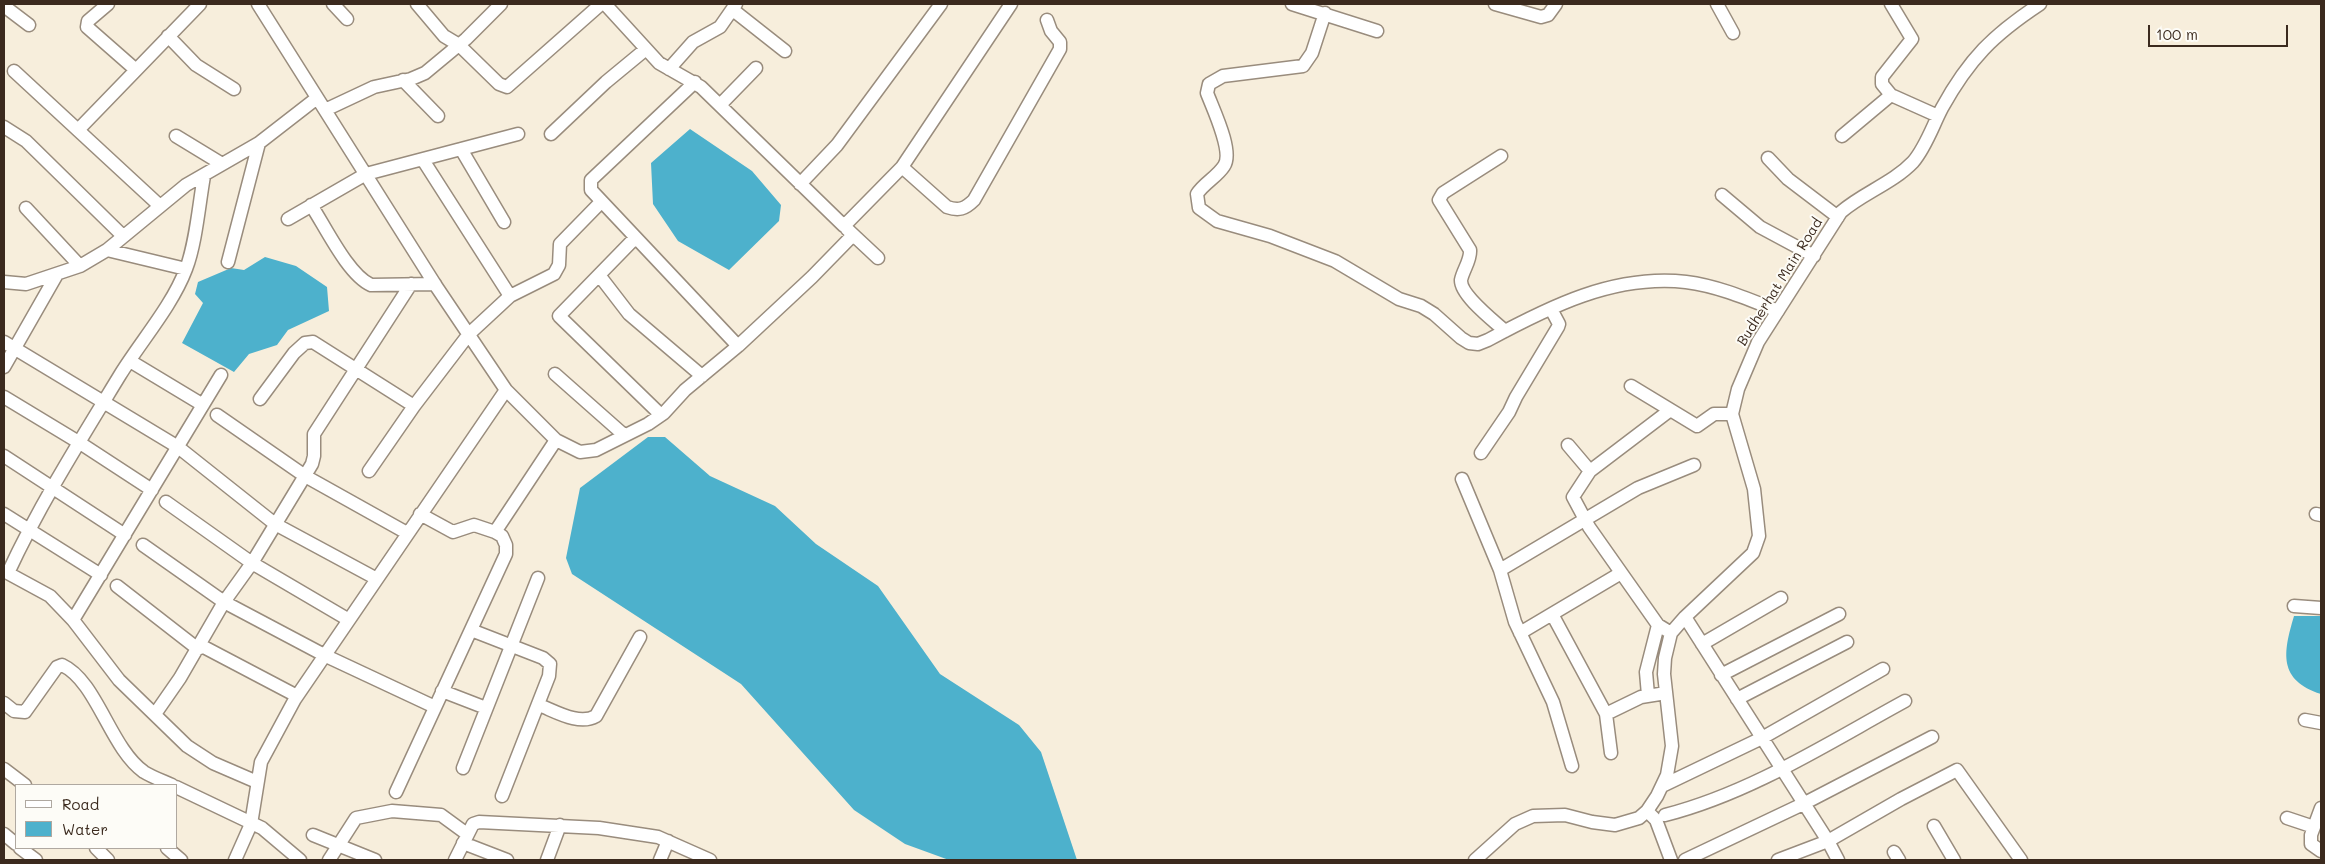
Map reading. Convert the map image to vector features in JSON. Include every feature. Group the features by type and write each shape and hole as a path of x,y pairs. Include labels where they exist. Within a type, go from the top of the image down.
{"street":[{"path":"108,4 88,21 86,27 136,70"},
{"path":"78,130 200,4"},
{"path":"258,4 435,284 506,390 556,440 580,452 596,450 661,415 812,277 848,230 902,167 1011,4"},
{"path":"333,4 347,19"},
{"path":"416,4 444,36 458,45 499,84 507,87 603,4 659,63 695,82 878,258"},
{"path":"325,110 374,87 425,73 501,4"},
{"path":"800,184 837,145 941,4"},
{"path":"1292,4 1377,31"},
{"path":"1496,4 1541,16 1548,15 1556,4"},
{"path":"1717,4 1734,33"},
{"path":"1891,4 1912,39 1882,77 1882,84 1891,95 1938,116"},
{"name":"Budherhat Main Road","path":"1732,414 1747,365 1758,342 1814,256 1829,211 1858,198 1893,177 1913,161 1974,57 1991,40 2040,4"},
{"path":"4,6 29,25"},
{"path":"669,69 693,42 720,26 734,7 785,51"},
{"path":"1325,13 1312,53 1303,66 1223,76 1209,84 1208,93 1228,158 1220,171 1197,194 1199,208 1217,220 1278,239 1335,261 1399,299 1421,306 1470,343 1478,344 1596,289 1658,281 1687,282 1709,287 1737,294 1778,311"},
{"path":"902,167 947,206 956,210 965,208 974,200 1060,48 1060,42 1051,31 1048,20"},
{"path":"168,36 196,65 234,89"},
{"path":"551,134 606,82 646,49"},
{"path":"720,105 756,68"},
{"path":"14,70 160,206"},
{"path":"403,80 438,116"},
{"path":"695,82 591,180 591,190 738,346"},
{"path":"1842,136 1891,95"},
{"path":"4,282 26,284 56,276 80,266 107,250 186,185 259,144 317,98"},
{"path":"4,127 26,141 123,236"},
{"path":"288,219 366,174 518,134"},
{"path":"176,136 222,164"},
{"path":"228,262 259,144"},
{"path":"461,149 504,222"},
{"path":"1501,156 1443,193 1439,200 1470,250 1461,282 1463,288 1470,299 1505,331"},
{"path":"1768,158 1788,179 1829,211"},
{"path":"423,160 510,296"},
{"path":"204,176 186,269 166,305 104,402 6,572 50,596 73,620 119,680 193,750 255,793"},
{"path":"1722,195 1760,227 1814,256"},
{"path":"369,471 414,406 469,334 510,296 554,274 559,266 560,244 601,202"},
{"path":"311,205 351,268 363,280 371,284 435,284"},
{"path":"26,208 80,266"},
{"path":"635,238 559,316 661,415"},
{"path":"107,250 186,269"},
{"path":"599,275 629,314 702,376"},
{"path":"4,367 56,276"},
{"path":"155,714 199,647 224,602 252,563 314,460 314,434 412,284"},
{"path":"1481,453 1509,412 1558,327 1559,324 1551,309"},
{"path":"4,342 178,447 275,524 377,579"},
{"path":"260,399 294,353 305,342 313,342 414,406"},
{"path":"130,360 203,405"},
{"path":"555,374 624,435"},
{"path":"73,620 221,375"},
{"path":"1475,860 1515,824 1533,816 1564,815 1615,825 1639,818 1647,811 1667,775 1672,746 1666,693 1665,658 1671,632 1684,617 1747,560 1753,553 1759,536 1754,489 1732,414 1714,414 1697,426 1669,411 1631,386"},
{"path":"235,860 252,824 255,793 261,762 267,746 297,696 506,390"},
{"path":"4,397 152,490"},
{"path":"1669,411 1590,471 1572,498 1658,625 1671,632"},
{"path":"217,415 304,476 407,533"},
{"path":"495,532 556,440"},
{"path":"1568,445 1590,471"},
{"path":"4,456 125,535"},
{"path":"1500,570 1638,488 1694,464"},
{"path":"1462,479 1500,570 1520,633 1553,702 1572,766"},
{"path":"166,502 252,563 349,620"},
{"path":"4,514 101,575"},
{"path":"396,792 506,554 506,545 502,536 495,532 474,525 453,532 420,514"},
{"path":"143,545 224,602 326,656 435,707"},
{"path":"1520,633 1621,573"},
{"path":"463,768 538,578"},
{"path":"117,586 199,647 297,696"},
{"path":"1702,644 1781,598"},
{"path":"2294,606 2321,608"},
{"path":"1552,614 1606,714 1611,754"},
{"path":"1721,675 1839,614"},
{"path":"1684,617 1828,841 1838,860"},
{"path":"1648,695 1648,659 1658,625"},
{"path":"471,630 543,658 550,664 549,676 502,796"},
{"path":"538,705 579,720 589,720 596,716 640,637"},
{"path":"1737,700 1847,642"},
{"path":"4,703 14,710 25,712 57,667 62,665 75,674 83,684 122,748 143,771 170,784"},
{"path":"1662,786 1762,738 1883,669"},
{"path":"442,690 486,708"},
{"path":"1606,714 1648,695 1666,693"},
{"path":"1664,815 1718,799 1780,769 1906,701"},
{"path":"2305,720 2321,723"},
{"path":"1685,860 1803,804 1932,737"},
{"path":"4,768 24,784"},
{"path":"1778,860 1828,841 1901,798 1957,770 2016,859"},
{"path":"178,788 271,834 300,860"},
{"path":"2318,854 2311,844 2314,827 2321,808"},
{"path":"329,860 356,818 392,811 441,815 465,839 507,860"},
{"path":"1647,811 1656,820 1671,860"},
{"path":"2287,818 2314,827"},
{"path":"455,860 473,824 479,822 599,828 658,837 710,860"},
{"path":"547,860 560,825"},
{"path":"1934,826 1954,860"},
{"path":"4,834 15,843"},
{"path":"312,835 375,860"},
{"path":"660,860 668,841"},
{"path":"21,849 36,860"},
{"path":"97,849 108,860"},
{"path":"168,849 181,860"}],"water":[{"path":"690,129 752,171 781,205 779,221 729,270 678,241 653,204 651,163"},
{"path":"265,257 296,266 327,287 329,311 288,330 277,345 249,354 234,372 182,343 203,303 195,294 198,282 231,268 244,270"},
{"path":"648,437 665,437 710,476 775,506 816,544 878,586 940,674 1019,725 1041,752 1077,860 949,860 905,844 854,810 741,684 572,574 566,558 580,488"},
{"path":"2294,616 2321,616 2321,694 2297,681 2287,664 2286,653"}]}
